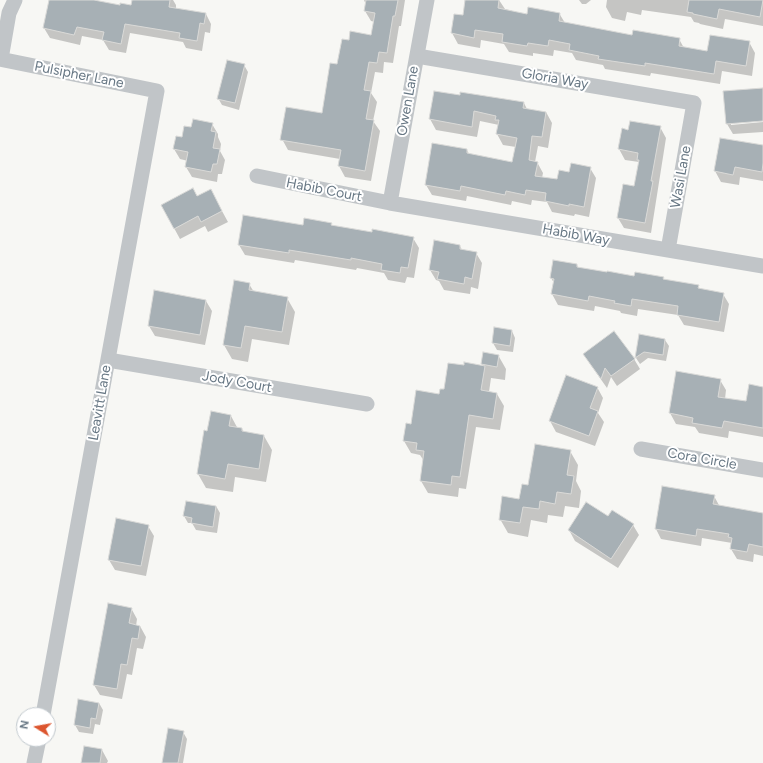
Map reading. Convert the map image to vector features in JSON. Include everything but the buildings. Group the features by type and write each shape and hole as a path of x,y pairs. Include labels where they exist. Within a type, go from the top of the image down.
{"street":[{"path":"0,59 9,13 15,0"},
{"name":"Owen Lane","path":"390,203 427,0"},
{"name":"Gloria Way","path":"417,56 694,103"},
{"name":"Pulsipher Lane","path":"0,59 157,90"},
{"name":"Leavitt Lane","path":"44,707 157,90"},
{"name":"Wasi Lane","path":"668,250 694,103"},
{"name":"Habib Court","path":"257,176 390,203"},
{"name":"Habib Way","path":"390,203 763,266"},
{"name":"Jody Court","path":"108,360 367,404"},
{"name":"Cora Circle","path":"640,449 763,470"},
{"path":"34,763 37,747"}]}
